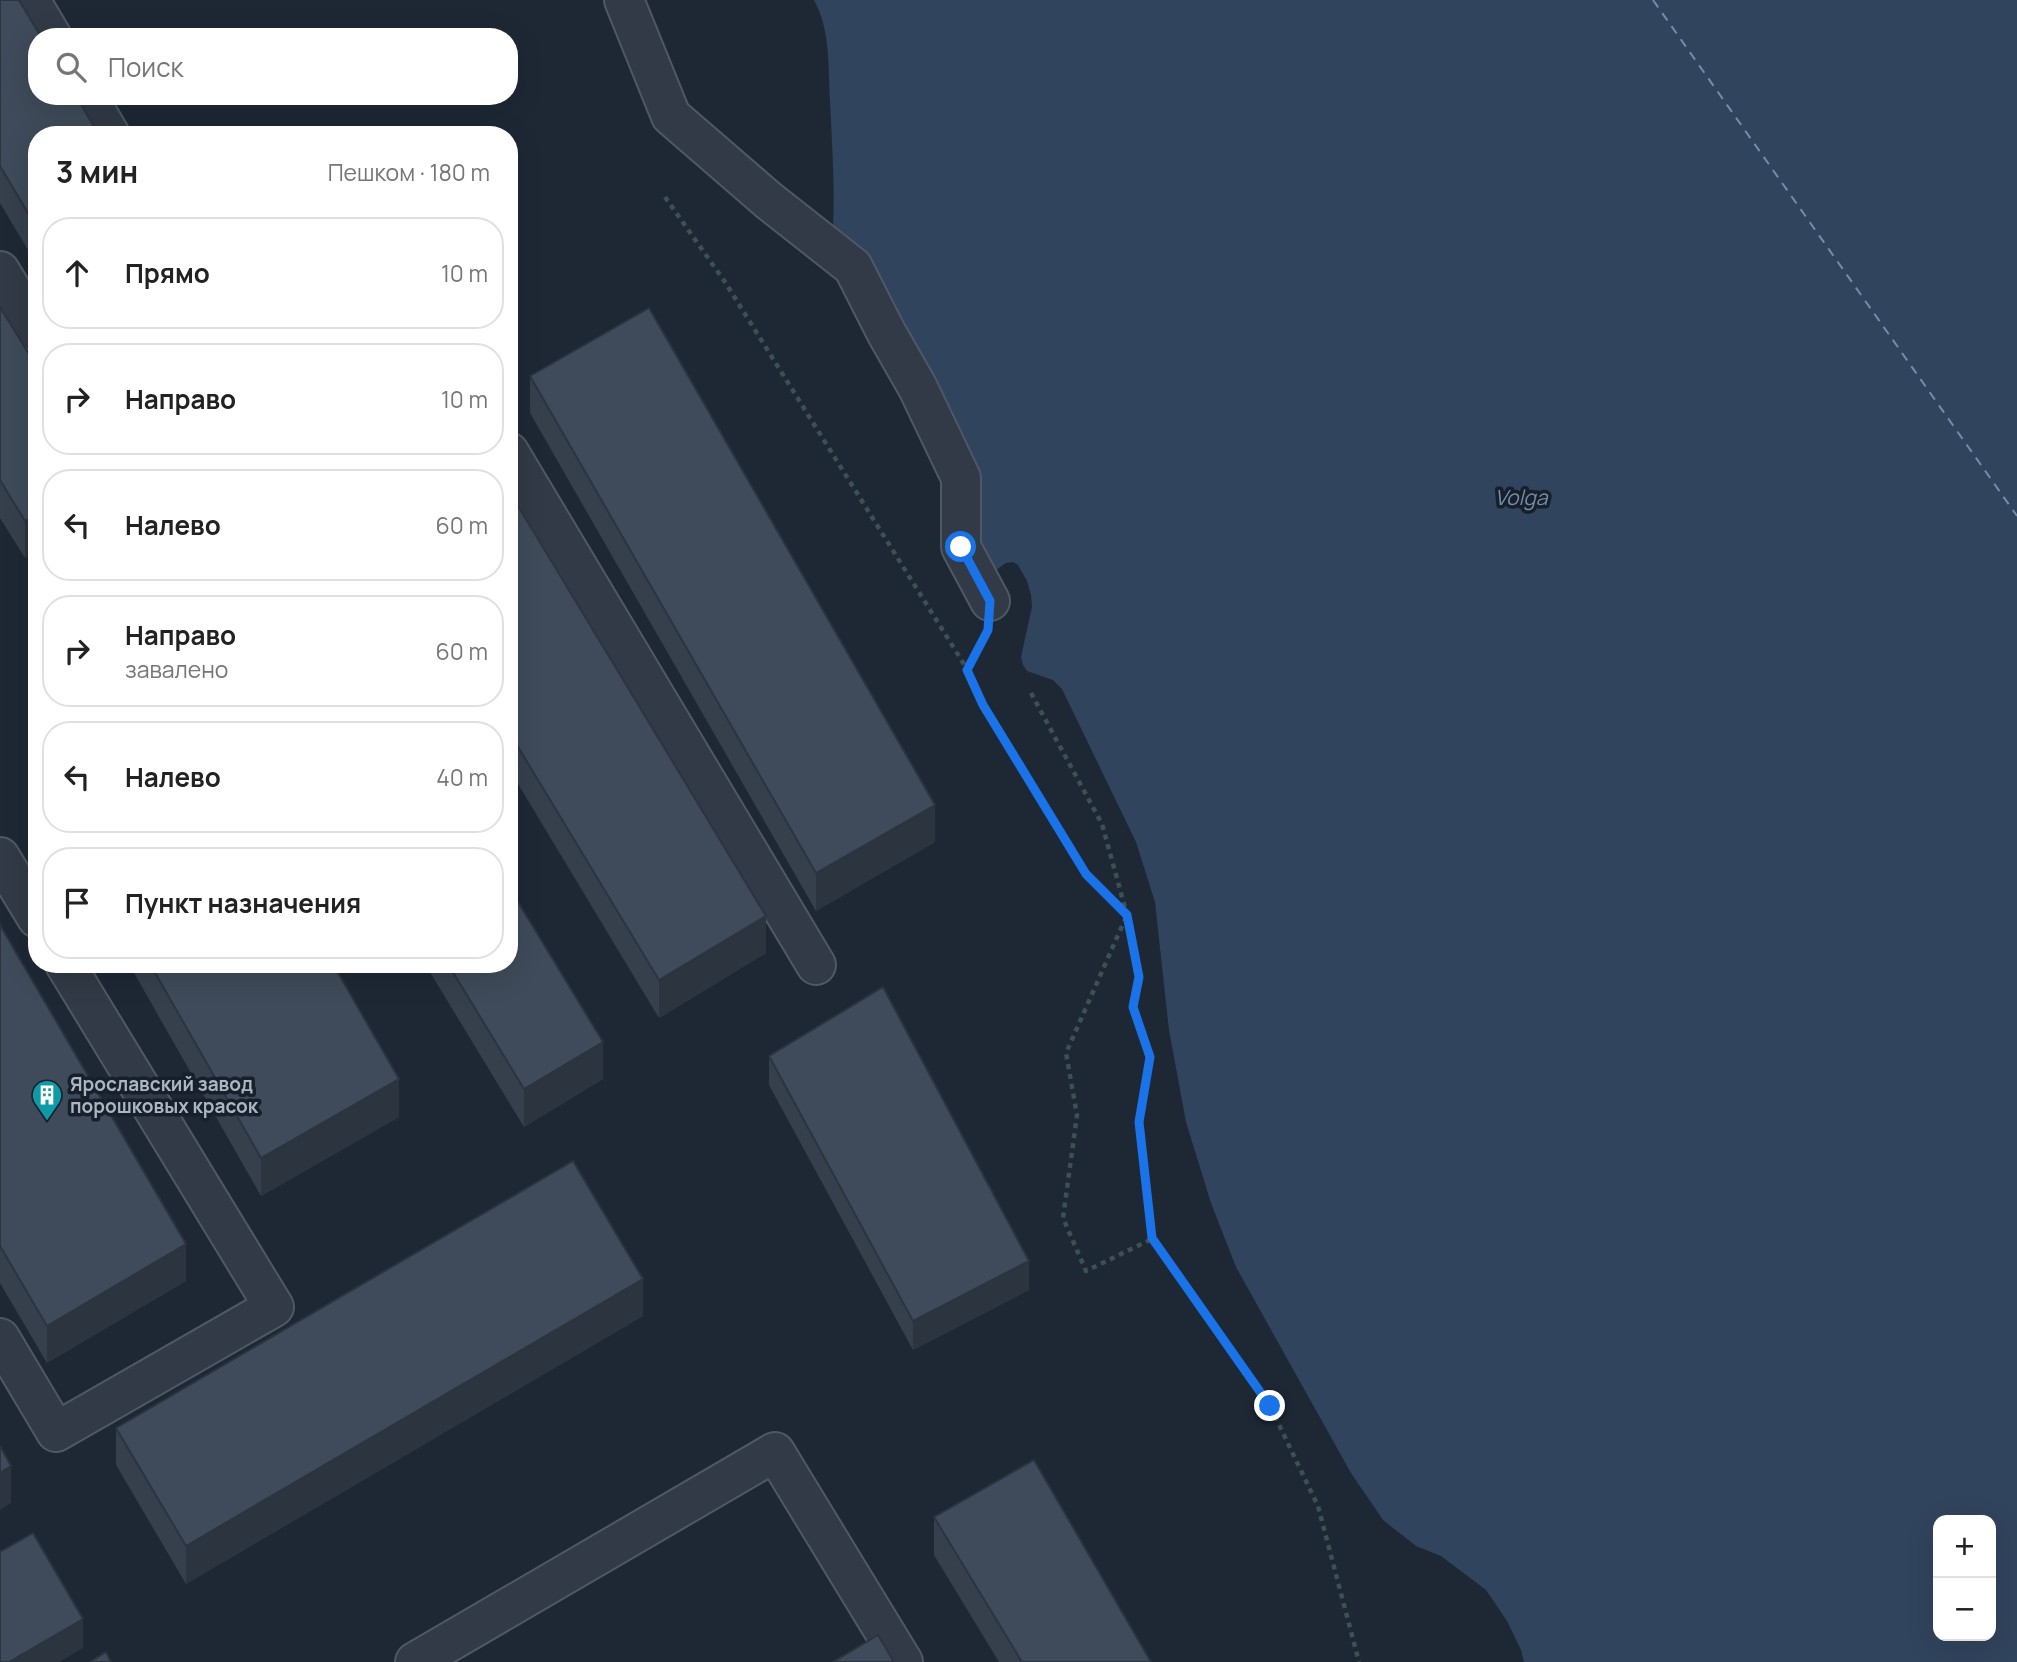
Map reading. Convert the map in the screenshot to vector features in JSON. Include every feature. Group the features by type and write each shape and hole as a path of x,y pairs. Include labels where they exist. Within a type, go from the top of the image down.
{"lane":[{"path":"30,0 47,28"},
{"path":"624,0 671,116 768,200 853,267 918,388 961,478 961,547 990,601"},
{"path":"92,105 105,126"},
{"path":"0,271 28,317"},
{"path":"518,467 816,965"},
{"path":"0,857 28,903"},
{"path":"0,1338 56,1432 274,1307 70,973"},
{"path":"415,1662 458,1651 775,1452 903,1662"}],"path":[{"path":"665,197 732,294 967,670 983,705 1086,874 1127,915"},
{"path":"967,670 988,630 990,601"},
{"path":"1031,693 1102,824 1127,915 1139,977 1133,1007 1150,1057 1139,1122 1152,1238 1270,1406 1318,1506 1359,1662"},
{"path":"1127,915 1066,1053 1077,1115 1063,1218 1086,1271 1152,1238"}],"water":[{"name":"Volga","path":"814,0 2017,0 2017,1662 1524,1662 1507,1621 1486,1590 1441,1556 1416,1546 1383,1520 1351,1473 1236,1267 1211,1203 1186,1122 1169,1030 1155,902 1136,842 1062,689 1053,680 1027,671 1023,665 1021,657 1032,607 1027,581 1018,565 1013,562 1006,563 993,572 969,532 980,505 977,487 833,227 829,62 823,24"}],"building":[{"path":"0,0 19,0 36,28 28,28 28,105 81,105 94,126 28,126 28,213 0,166"},
{"path":"0,307 28,352 28,519 25,521 0,480"},
{"path":"649,308 935,805 816,873 530,376"},
{"path":"518,506 766,916 659,980 518,747"},
{"path":"518,902 603,1042 524,1089 453,973 518,973"},
{"name":"Ярославский завод порошковых красок","path":"0,925 186,1244 47,1326 0,1246"},
{"path":"155,973 338,973 399,1079 261,1158"},
{"path":"883,987 1029,1261 913,1321 769,1056"},
{"path":"573,1161 643,1279 186,1546 116,1428"},
{"path":"0,1446 11,1466 0,1473"},
{"path":"1034,1460 1151,1662 1022,1662 934,1517"},
{"path":"33,1533 83,1619 9,1662 0,1662 0,1552"},
{"path":"878,1635 894,1662 833,1662"},
{"path":"106,1652 111,1662 90,1662"}],"ferry route":[{"path":"1653,0 2017,516"}],"place":[{"name":"Ярославский завод порошковых красок","path":"47,1122"}],"route":[{"path":"961,547 990,601 988,630 967,670 983,705 1086,874 1127,915 1139,977 1133,1007 1150,1057 1139,1122 1152,1238 1270,1406"}]}
